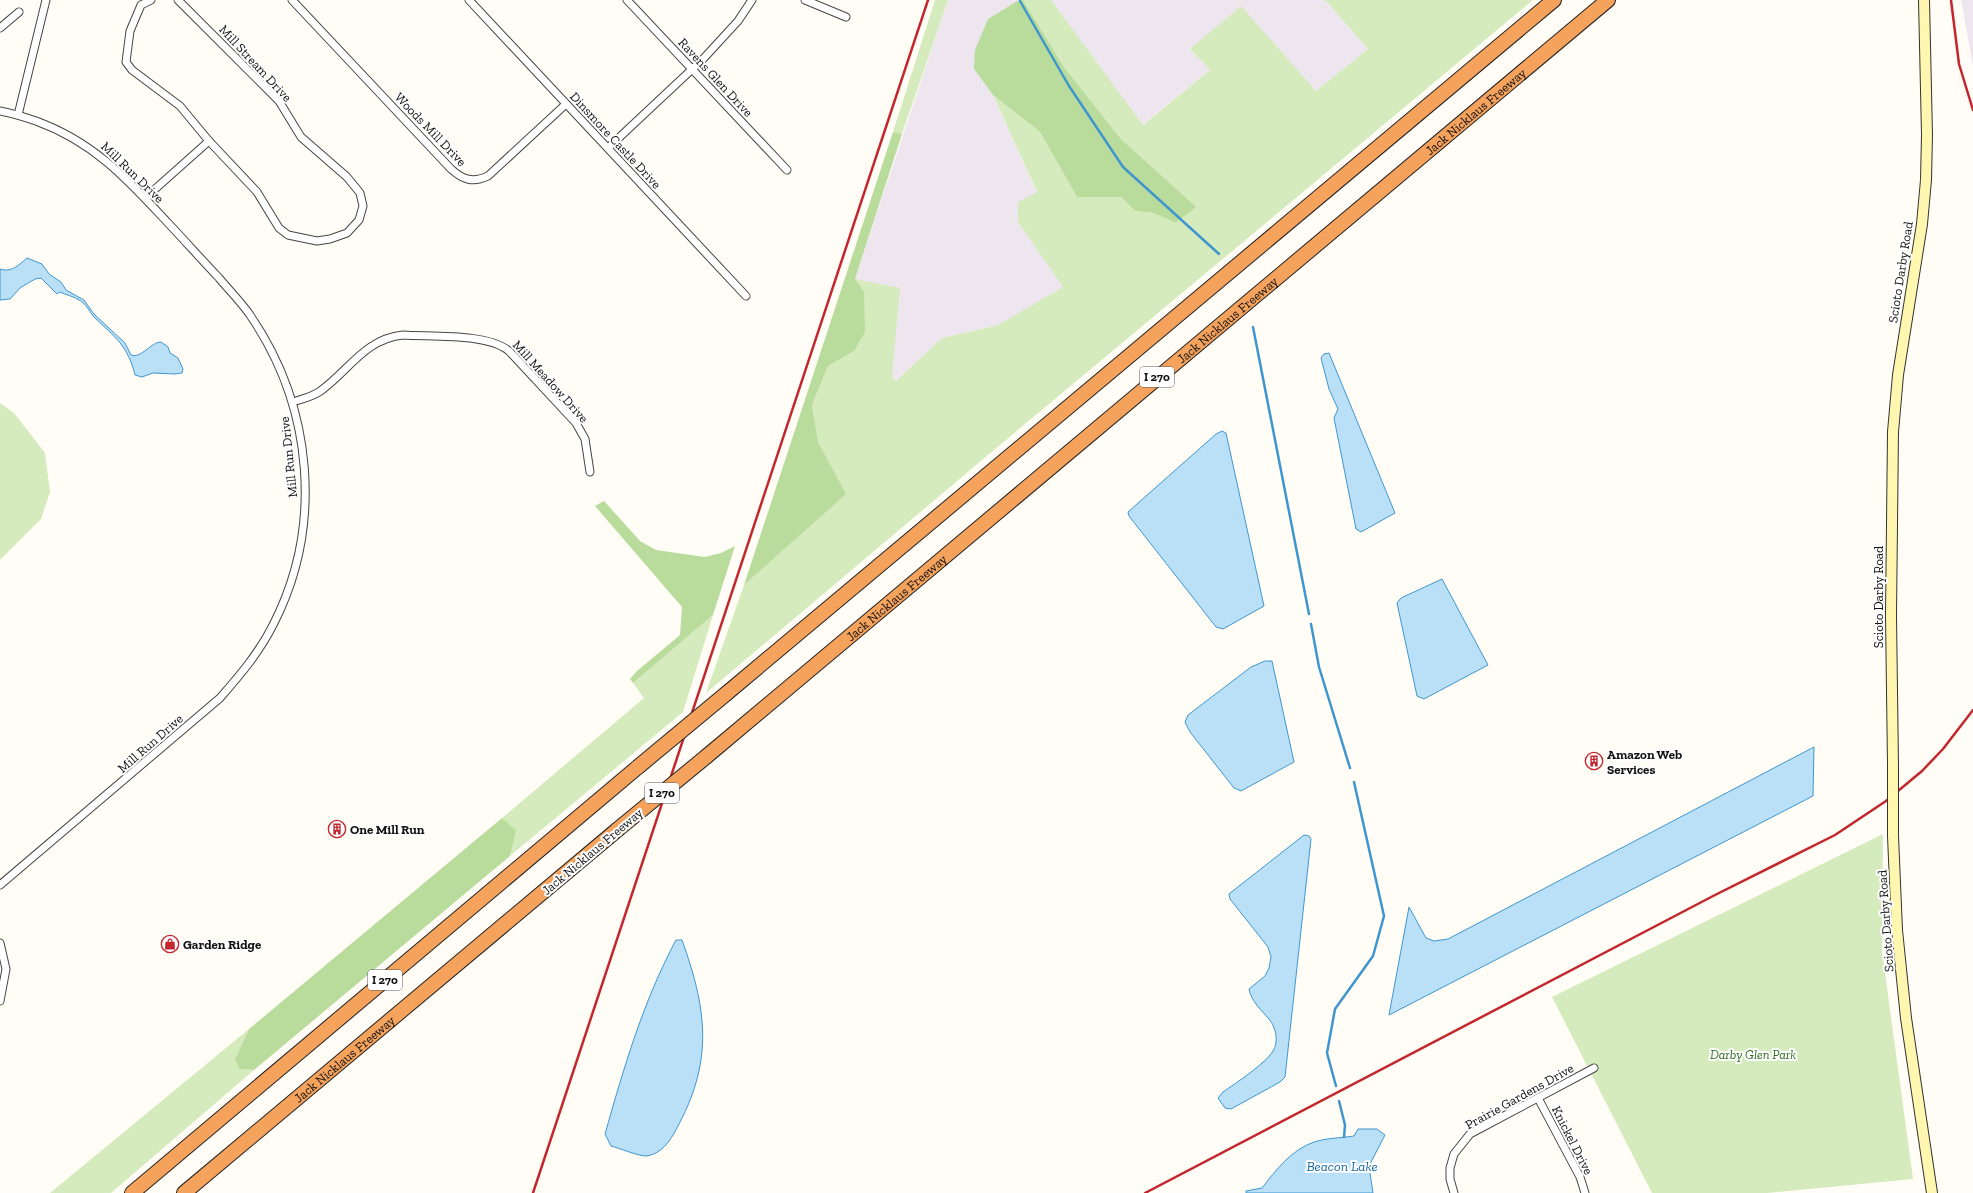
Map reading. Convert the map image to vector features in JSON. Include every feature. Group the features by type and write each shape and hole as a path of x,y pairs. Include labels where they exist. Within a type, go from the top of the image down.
{"highway":[{"name":"I 270","path":"132,1193 1554,0"},
{"name":"Jack Nicklaus Freeway","path":"184,1193 1608,0"}],"main road":[{"name":"Scioto Darby Road","path":"1924,0 1927,135 1926,180 1922,224 1898,375 1893,432 1891,616 1893,836 1897,930 1905,1010 1932,1193"}],"street":[{"path":"18,115 46,0"},
{"path":"145,198 209,141 180,106 132,70 126,62 130,30 134,20 141,5 151,0"},
{"name":"Mill Stream Drive","path":"178,0 279,101 301,137 347,177 360,193 363,206 359,220 347,233 330,239 317,241 288,235 279,228 257,192 209,141"},
{"name":"Woods Mill Drive","path":"292,0 451,169 463,178 473,180 488,176 566,104"},
{"name":"Dinsmore Castle Drive","path":"469,0 746,296"},
{"name":"Ravens Glen Drive","path":"627,0 787,170"},
{"path":"608,148 692,70 738,21 752,0"},
{"path":"805,0 846,17"},
{"path":"0,28 19,12"},
{"name":"Mill Run Drive","path":"0,111 18,115 60,130 91,148 104,158 145,198 250,314 274,355 293,402 298,421 304,473 305,500 300,548 285,599 264,640 246,669 220,698 0,885"},
{"name":"Mill Meadow Drive","path":"293,402 319,392 363,352 382,340 391,337 403,335 489,340 503,346 509,351 576,423 585,439 590,472"},
{"path":"0,943 6,969 0,1001"},
{"name":"Prairie Gardens Drive","path":"1454,1193 1450,1179 1450,1168 1454,1154 1470,1134 1594,1068"},
{"name":"Knickel Drive","path":"1538,1098 1580,1177 1586,1193"}],"shaded area":[{"path":"948,0 1019,0 988,19 974,69 993,95 1037,193 1018,222 1064,287 998,325 942,338 896,381 892,376 855,279"},
{"path":"1051,0 1325,0 1368,49 1316,91 1190,49 1210,70 1142,125"},
{"path":"1961,0 1973,0 1973,66"}],"green space":[{"path":"935,0 948,0 902,134 893,132"},
{"path":"1019,0 1023,0 1064,67 1121,139 1196,207 1176,223 1153,213 1135,211 1121,197 1077,197 1040,132 993,95 974,69 975,50 988,19"},
{"path":"1023,0 1051,0 1143,125 1210,70 1190,49 1241,6 1316,91 1368,49 1325,0 1533,0 982,460 706,693 744,585 845,494 818,442 812,405 828,366 854,351 864,292 855,279 900,288 892,376 896,381 942,338 998,325 1063,287 1018,222 1018,202 1037,192 993,95 1040,132 1077,197 1121,197 1135,211 1153,213 1176,223 1195,207 1121,139 1064,67"},
{"path":"893,132 902,134 855,279 864,292 865,332 854,351 828,366 812,405 818,442 846,494 744,585"},
{"path":"0,403 14,413 45,453 50,492 41,519 0,560"},
{"path":"604,501 640,541 656,550 705,557 721,553 735,546 713,615 633,683 630,679 637,671 680,635 682,607 595,506"},
{"path":"713,615 683,712 510,856 515,830 502,818 644,698 633,683"},
{"path":"502,818 516,830 510,856 254,1070 239,1069 235,1059 249,1029"},
{"name":"Darby Glen Park","path":"1883,834 1882,951 1913,1179 1767,1193 1652,1193 1552,997"},
{"path":"249,1029 235,1059 239,1069 254,1070 111,1193 50,1193"}],"water":[{"path":"27,258 42,264 49,274 61,282 66,290 84,300 94,314 125,343 131,355 138,355 161,342 168,347 170,353 178,358 183,369 182,373 153,373 142,377 135,375 125,349 95,318 84,303 74,297 60,292 57,294 41,278 35,279 20,288 10,299 0,300 0,269 11,269 18,266"},
{"path":"1329,353 1395,513 1361,532 1356,529 1334,418 1338,409 1329,389 1321,358 1324,354"},
{"path":"1222,431 1226,433 1264,606 1223,629 1216,627 1129,516 1128,512 1216,434"},
{"path":"1442,579 1488,665 1424,699 1417,696 1397,603 1401,598"},
{"path":"1265,661 1272,661 1294,762 1241,791 1234,788 1190,732 1185,722 1188,715 1251,667"},
{"path":"1814,747 1813,796 1389,1015 1409,907 1426,938 1434,941 1448,939"},
{"path":"1304,835 1309,836 1311,839 1285,1077 1280,1082 1231,1109 1225,1108 1218,1098 1223,1092 1264,1061 1273,1051 1276,1043 1275,1030 1271,1022 1254,1002 1249,989 1265,976 1269,968 1271,957 1268,947 1230,899 1229,894"},
{"path":"676,940 682,940 697,988 703,1032 702,1054 698,1077 690,1100 673,1135 662,1149 652,1155 643,1156 611,1146 605,1134 635,1035 664,963"},
{"name":"Beacon Lake","path":"1358,1129 1377,1129 1385,1135 1369,1166 1373,1193 1246,1193 1246,1191 1262,1188 1285,1161 1298,1150 1314,1142 1354,1136"}],"waterway":[{"path":"1020,1 1069,86 1123,167 1219,254"},
{"path":"1253,327 1309,614"},
{"path":"1311,624 1319,667 1350,768"},
{"path":"1336,1086 1327,1053 1335,1009 1373,956 1384,916 1354,782"},
{"path":"1339,1101 1345,1125 1344,1137"}],"railway":[{"path":"533,1193 928,0"},
{"path":"1951,0 1959,64 1973,110"},
{"path":"1145,1193 1715,895 1835,835 1886,801 1922,771 1943,749 1973,710"}],"place":[{"name":"Amazon Web Services","path":"1594,761"},
{"name":"One Mill Run","path":"337,829"},
{"name":"Garden Ridge","path":"170,944"}]}
